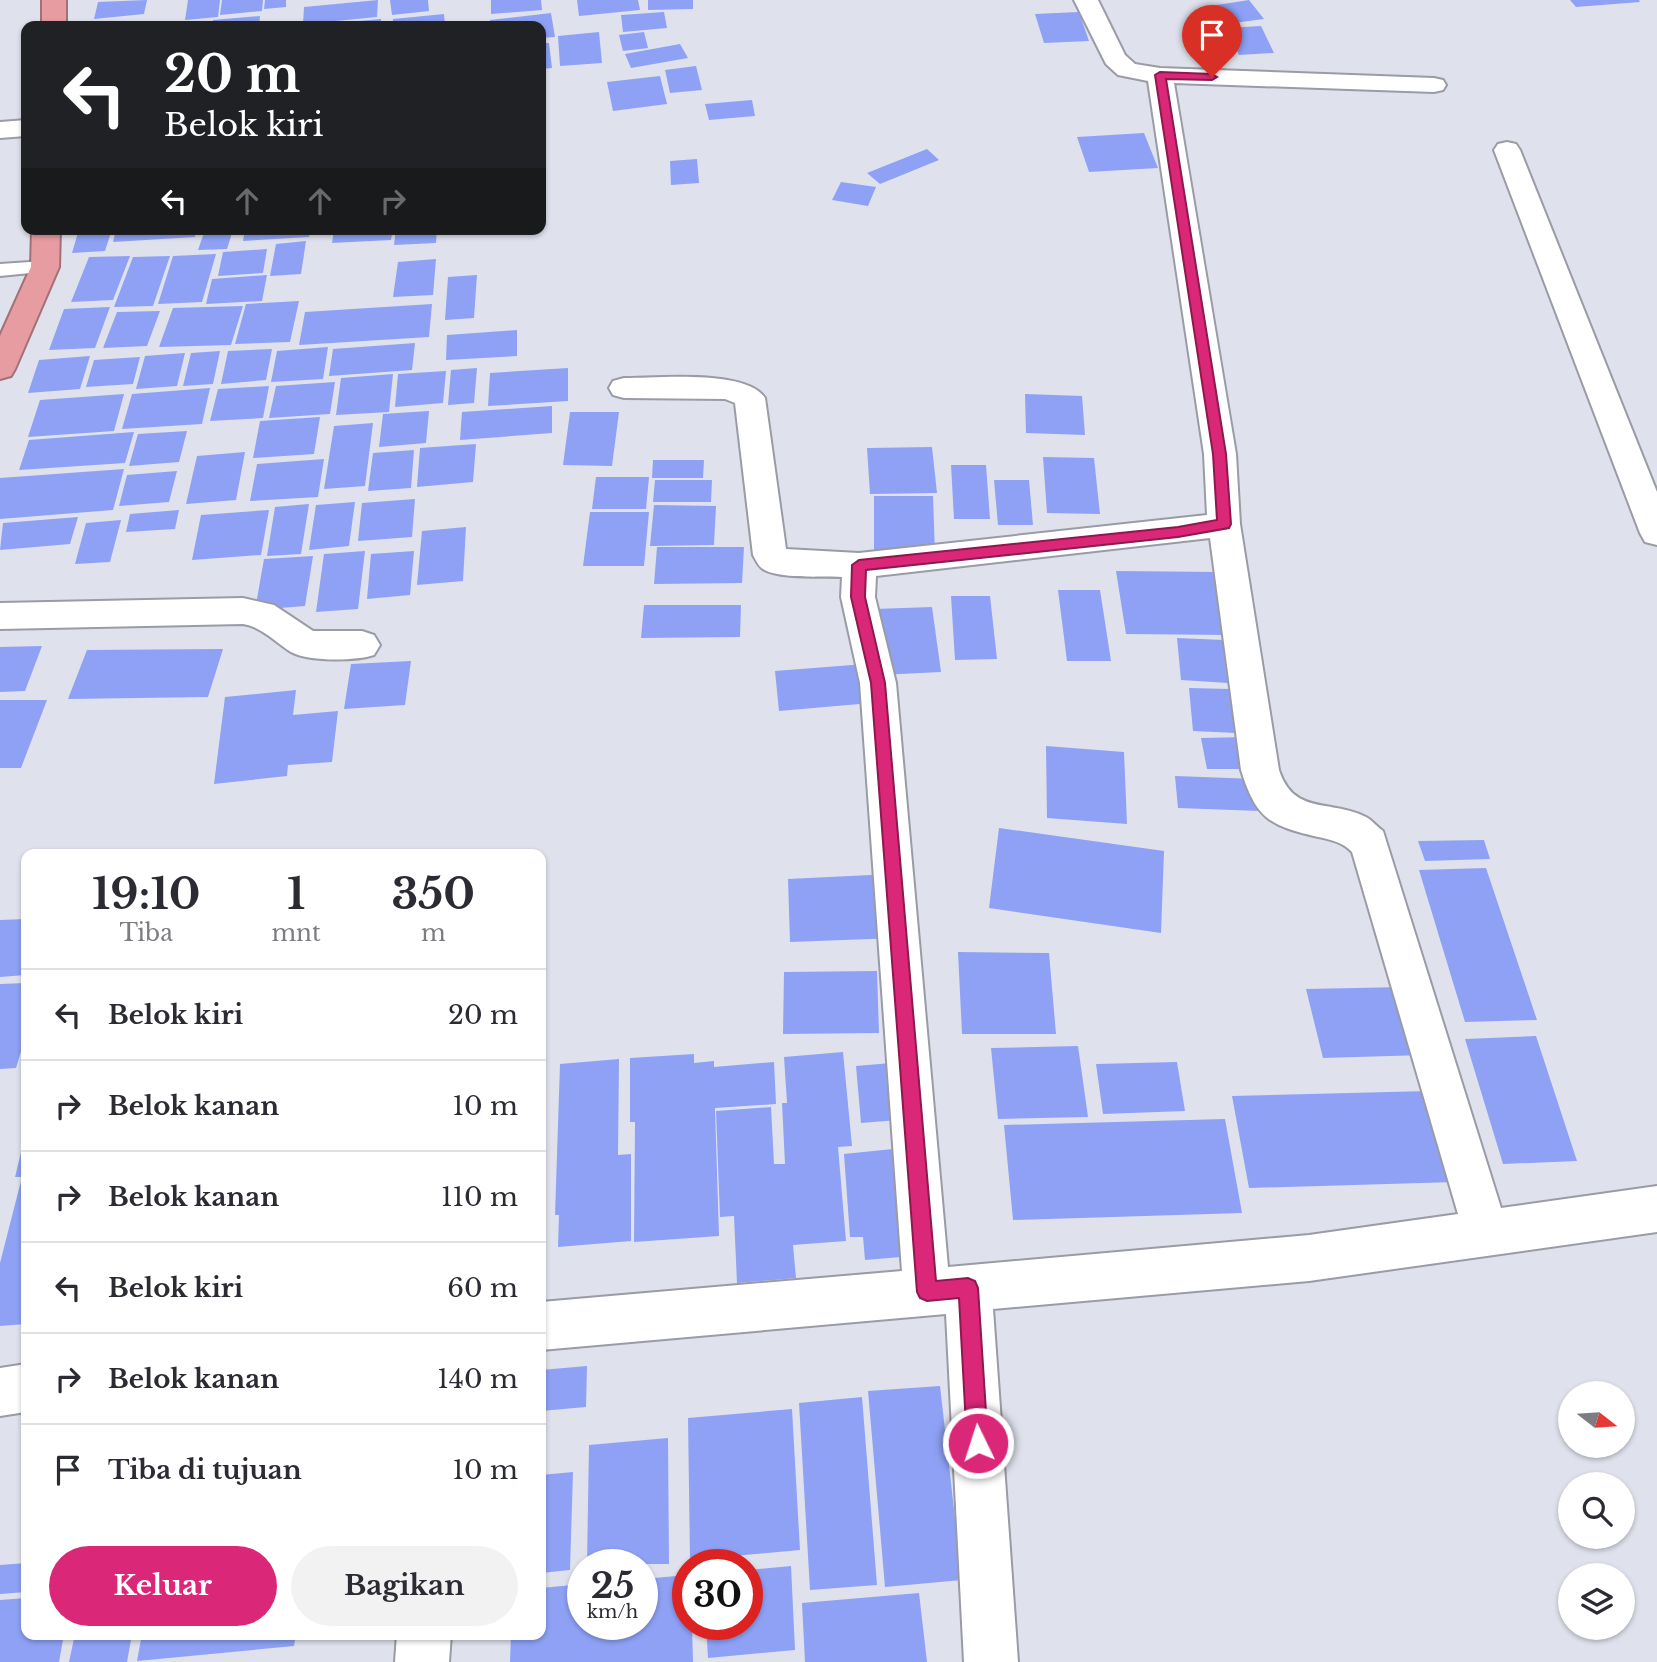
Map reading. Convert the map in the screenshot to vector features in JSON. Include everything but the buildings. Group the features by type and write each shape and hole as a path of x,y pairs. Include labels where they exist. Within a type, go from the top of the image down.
{"highway":[{"path":"54,0 54,21"},
{"path":"0,369 45,267 46,235"}],"street":[{"path":"1086,0 1115,60 1127,70 1160,75 1434,85"},
{"path":"1160,75 1220,454 1224,524 1260,770 1268,795 1283,809 1300,817 1354,829 1369,843 1486,1232"},
{"path":"0,130 21,128"},
{"path":"1507,150 1657,533"},
{"path":"624,388 726,389 740,392 750,398 770,555 776,561 859,565 1178,532 1224,524"},
{"path":"859,565 858,597 878,683 991,1662"},
{"path":"0,616 243,611 262,614 306,644 362,645"},
{"path":"546,1326 1309,1258 1657,1209"},
{"path":"0,1392 21,1389"},
{"path":"422,1662 424,1640"}],"lane":[{"path":"0,270 45,267"}],"route":[{"path":"978,1443 968,1288 927,1292 878,683 858,597 859,565 1178,532 1224,524 1220,454 1160,75 1212,77"}]}
